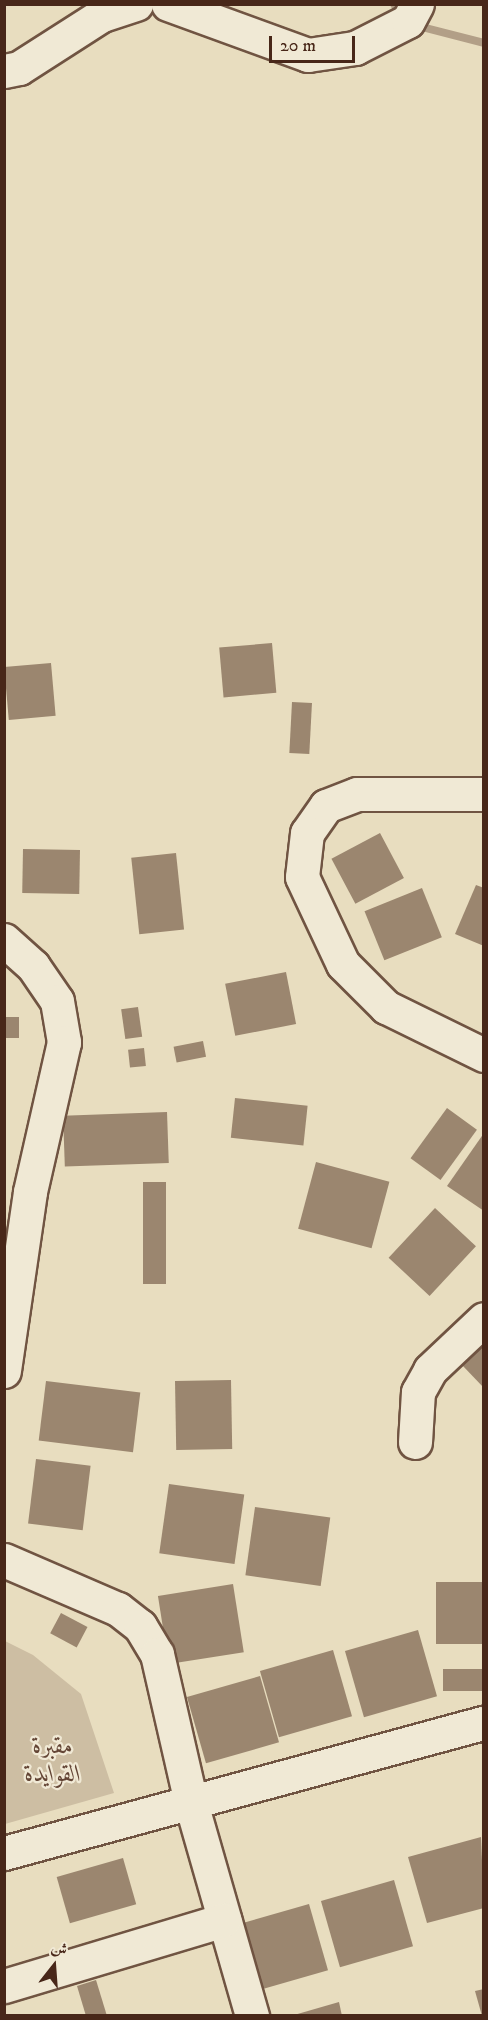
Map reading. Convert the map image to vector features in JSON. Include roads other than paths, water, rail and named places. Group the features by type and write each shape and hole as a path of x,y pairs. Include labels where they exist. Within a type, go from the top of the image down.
{"street":[{"path":"4,70 20,68 102,15 136,4"},
{"path":"168,4 308,55 355,48 408,21 417,4"},
{"path":"483,794 357,794 326,806 307,833 302,877 343,964 386,1007 483,1055"},
{"path":"4,940 33,966 57,1001 64,1042 30,1192 4,1371"},
{"path":"415,1442 418,1392 430,1370 483,1319"},
{"path":"4,1560 118,1608 140,1626 157,1654 191,1803 252,2016"},
{"path":"4,1853 483,1723"},
{"path":"4,1986 224,1920"}],"waterway":[{"path":"394,4 402,18"},
{"path":"414,25 484,43"}],"park label":[{"name":"مقبرة القوايدة","path":"53,1761"}]}
